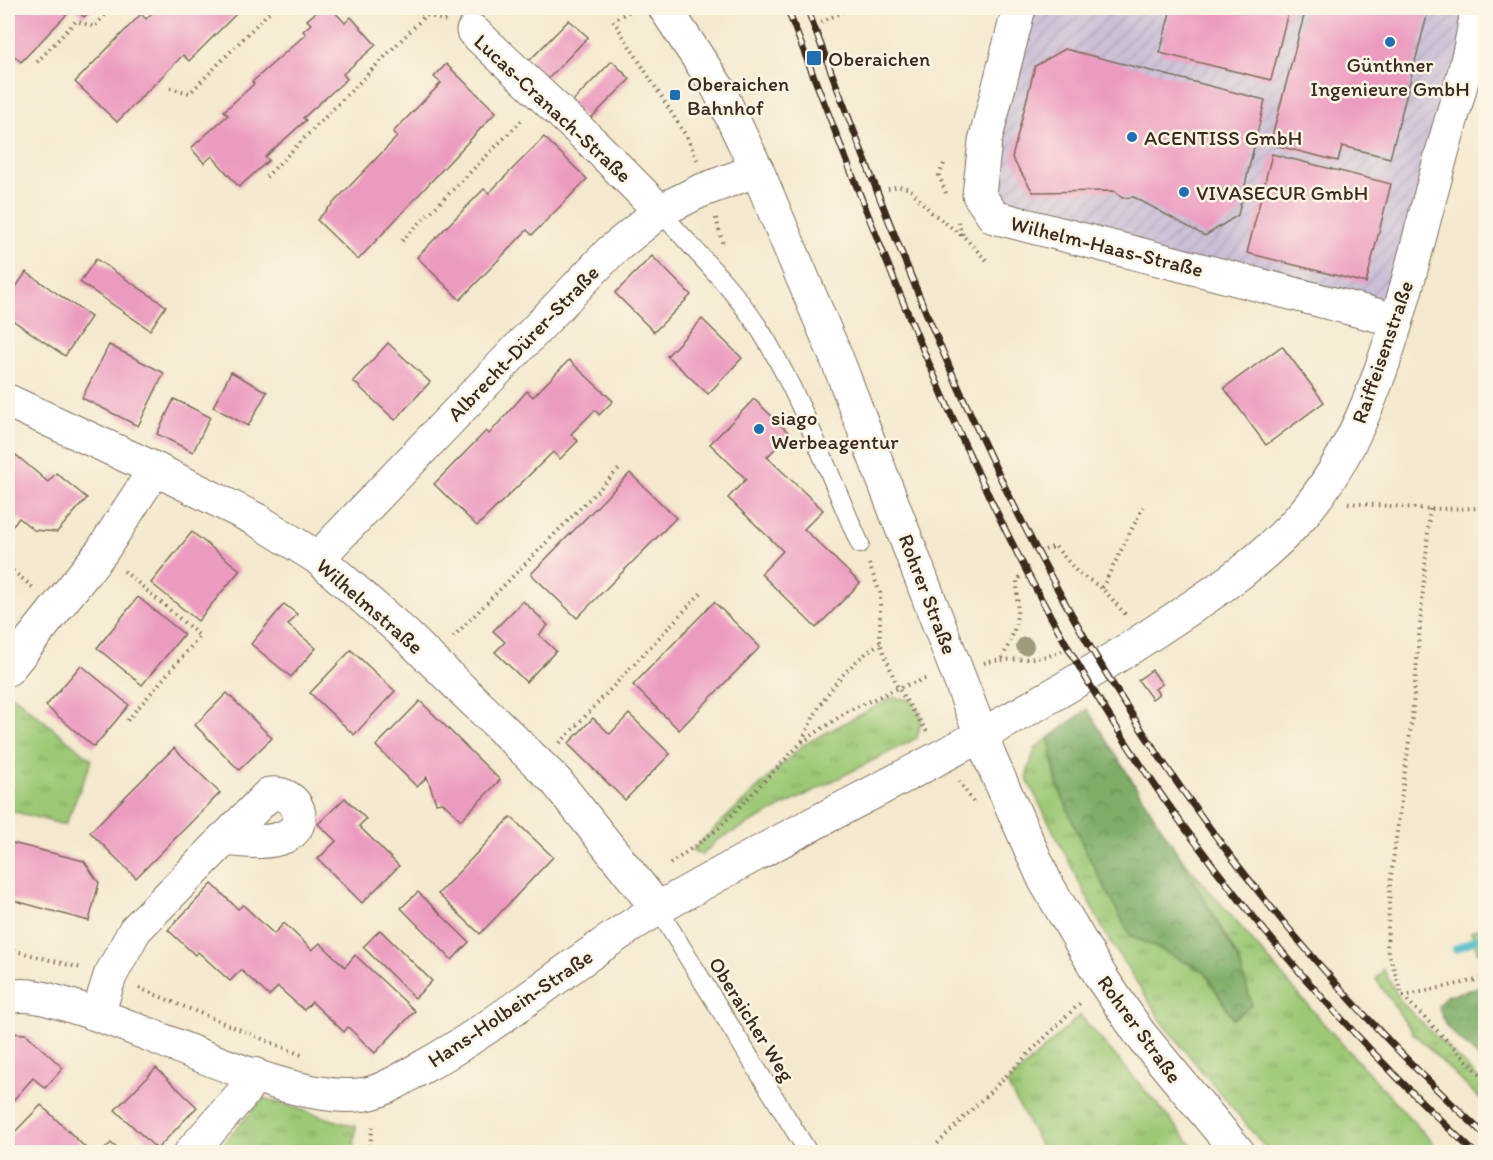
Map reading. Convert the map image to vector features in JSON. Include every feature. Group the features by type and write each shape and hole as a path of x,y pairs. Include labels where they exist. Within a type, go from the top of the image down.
{"street":[{"name":"Rohrer Straße","path":"665,8 718,88 758,170 839,364 982,737 1045,881 1103,981 1155,1055 1238,1152"},
{"name":"Wilhelm-Haas-Straße","path":"1018,8 985,141 979,195 994,217 1396,320"},
{"name":"Raiffeisenstraße","path":"982,737 1120,655 1219,589 1266,553 1304,513 1320,492 1359,426 1396,320 1477,8"},
{"name":"Lucas-Cranach-Straße","path":"473,31 660,211"},
{"name":"Albrecht-Dürer-Straße","path":"318,558 611,251 660,211 709,188 758,170"},
{"name":"Wilhelmstraße","path":"8,401 155,469 257,520 318,558 431,660 540,764 620,856 649,897"},
{"path":"8,669 102,552 155,469"},
{"name":"Hans-Holbein-Straße","path":"8,997 19,995 43,998 98,1014 254,1074 316,1092 344,1096 373,1093 446,1054 649,897 769,845 982,737"},
{"path":"98,1014 110,976 135,930 223,839"},
{"path":"191,1152 243,1093 254,1074"}],"lane":[{"path":"660,211 736,298 767,341 860,544"},
{"name":"Oberaicher Weg","path":"649,897 808,1152"}],"path":[{"path":"37,62 76,21 94,27 111,8"},
{"path":"170,88 190,93 273,8"},
{"name":"Lucas-Cranach-Straße","path":"404,8 473,31"},
{"path":"637,8 613,20 688,139 709,188"},
{"path":"821,22 845,11 846,8"},
{"path":"266,177 426,15"},
{"path":"402,241 544,98"},
{"path":"888,189 899,186 910,189 931,212 965,238 988,262"},
{"path":"431,660 621,467"},
{"path":"1320,492 1345,503 1430,509 1485,508"},
{"path":"1102,588 1143,507"},
{"path":"1430,509 1412,718 1390,884 1387,949 1402,996 1485,1080"},
{"path":"860,544 880,593 880,643 898,687 943,758"},
{"path":"1045,550 1055,546 1078,573 1102,588 1127,616"},
{"path":"102,552 200,636 127,722"},
{"path":"1002,659 1015,633 1018,618 1017,579 1023,575"},
{"path":"540,764 701,593"},
{"path":"1118,621 1137,610"},
{"path":"801,743 818,705 832,685 880,643"},
{"path":"649,897 720,828 801,743 848,711 898,687 1002,659 1052,656 1071,646"},
{"path":"8,949 110,976 315,1060"},
{"path":"1402,996 1485,978"},
{"path":"929,1152 1103,981"}],"shaded area":[{"path":"1019,8 1477,8 1396,320 994,217 985,141"}],"green space":[{"path":"10,693 92,760 65,825 8,810 8,696"},
{"path":"893,697 911,700 922,717 917,738 717,840 702,855 692,850 803,745"},
{"path":"1087,709 1178,854 1239,960 1252,1005 1233,1019 1204,971 1130,935 1084,848 1057,784 1049,738"},
{"path":"1049,738 1057,784 1085,848 1130,935 1204,971 1233,1019 1239,960 1178,854 1323,1023 1441,1152 1269,1152 1167,1029 1106,935 1026,777 1035,749"},
{"path":"1485,925 1485,952 1478,953 1471,932"},
{"path":"1383,969 1402,1003 1485,1085 1485,1104 1412,1032 1376,979"},
{"path":"1486,986 1485,1064 1446,1026 1438,1006 1446,996"},
{"path":"1080,1015 1198,1152 1044,1152 1007,1084"},
{"path":"264,1098 356,1127 353,1152 215,1152"}],"building":[{"path":"8,8 73,8 21,62 8,50"},
{"path":"74,8 93,8 84,17"},
{"path":"157,8 242,8 189,61 183,55 117,122 75,82 141,14 146,19"},
{"path":"321,8 331,8 345,23 351,17 376,45 343,74 347,79 303,118 306,120 265,157 269,160 239,187 212,156 204,163 191,148 228,115 224,111 254,84 252,82 306,34 303,31 311,24 307,20"},
{"path":"1171,8 1289,8 1271,80 1160,53"},
{"path":"1306,8 1429,8 1390,158 1342,146 1338,161 1270,144"},
{"path":"569,20 588,37 548,79 529,61"},
{"path":"1065,49 1265,100 1238,215 1205,236 1134,197 1122,198 1114,191 1033,192 1012,158 1035,66"},
{"path":"612,61 630,79 588,121 570,104"},
{"path":"446,64 496,112 358,260 317,220 397,137 393,132 441,83 434,77"},
{"path":"544,137 587,179 532,235 527,230 460,300 417,257 484,189 489,193"},
{"path":"1272,154 1391,184 1366,283 1247,253"},
{"path":"652,256 691,295 654,332 615,293"},
{"path":"96,259 166,306 150,330 80,282"},
{"path":"26,272 91,317 65,356 8,317 8,299"},
{"path":"702,319 742,358 708,394 667,356"},
{"path":"388,343 430,382 395,420 353,381"},
{"path":"109,345 164,373 138,426 82,398"},
{"path":"1282,346 1324,402 1266,445 1224,388"},
{"path":"569,360 613,401 599,415 595,410 571,434 578,441 560,459 553,452 477,526 434,484 486,431 489,434 527,391 533,397"},
{"path":"231,372 267,392 248,426 213,407"},
{"path":"174,399 210,417 193,452 157,434"},
{"path":"754,399 790,434 767,457 823,510 804,529 860,583 816,628 761,574 783,551 728,498 746,479 710,444"},
{"path":"16,455 48,482 56,473 87,498 57,532 34,530 19,518 12,526 8,522 8,465"},
{"path":"630,473 676,518 577,618 531,574"},
{"path":"192,532 240,570 198,621 151,583"},
{"path":"138,597 184,634 142,685 97,648"},
{"path":"523,601 548,625 539,635 556,651 526,682 495,652 505,642 493,631"},
{"path":"714,602 760,647 679,730 633,685"},
{"path":"284,604 297,614 288,625 316,648 291,677 251,644"},
{"path":"351,650 395,691 354,735 310,693"},
{"path":"81,665 129,705 94,747 46,706"},
{"path":"1152,670 1162,684 1155,689 1159,694 1152,699 1138,680"},
{"path":"227,693 272,738 239,770 195,725"},
{"path":"420,701 500,780 461,820 442,802 436,803 427,777 417,787 376,746"},
{"path":"629,714 670,754 625,800 568,744 593,718 610,734"},
{"path":"174,748 220,793 136,878 90,832"},
{"path":"345,798 366,819 359,826 399,866 362,903 318,859 336,841 318,824"},
{"path":"511,817 553,857 480,934 438,894"},
{"path":"8,842 84,861 99,883 89,921 8,899"},
{"path":"212,884 238,909 243,905 274,934 284,923 312,950 320,943 345,967 355,955 415,1011 375,1053 348,1027 344,1032 312,1002 304,1010 278,987 269,996 241,970 230,981 198,952 195,955 168,930"},
{"path":"418,892 469,942 452,960 401,908"},
{"path":"380,930 432,981 415,998 363,947"},
{"path":"8,1033 26,1034 63,1068 45,1088 33,1078 8,1106"},
{"path":"156,1068 197,1107 157,1149 115,1110"},
{"path":"41,1105 90,1152 8,1152 8,1139"},
{"path":"111,1143 121,1152 102,1152"}],"waterway":[{"path":"1456,949 1486,934"}],"railway":[{"path":"787,8 909,317 976,469 1012,544 1094,691 1189,834 1241,902 1353,1032 1474,1152"},
{"path":"807,8 895,237 959,388 1029,536 1110,681 1156,752 1205,821 1310,954 1366,1017 1486,1136"}],"place":[{"name":"Günthner Ingenieure GmbH","path":"1390,42"},
{"name":"Oberaichen","path":"814,58"},
{"name":"Oberaichen Bahnhof","path":"675,95"},
{"name":"ACENTISS GmbH","path":"1132,137"},
{"name":"VIVASECUR GmbH","path":"1184,192"},
{"name":"siago Werbeagentur","path":"759,429"}]}
